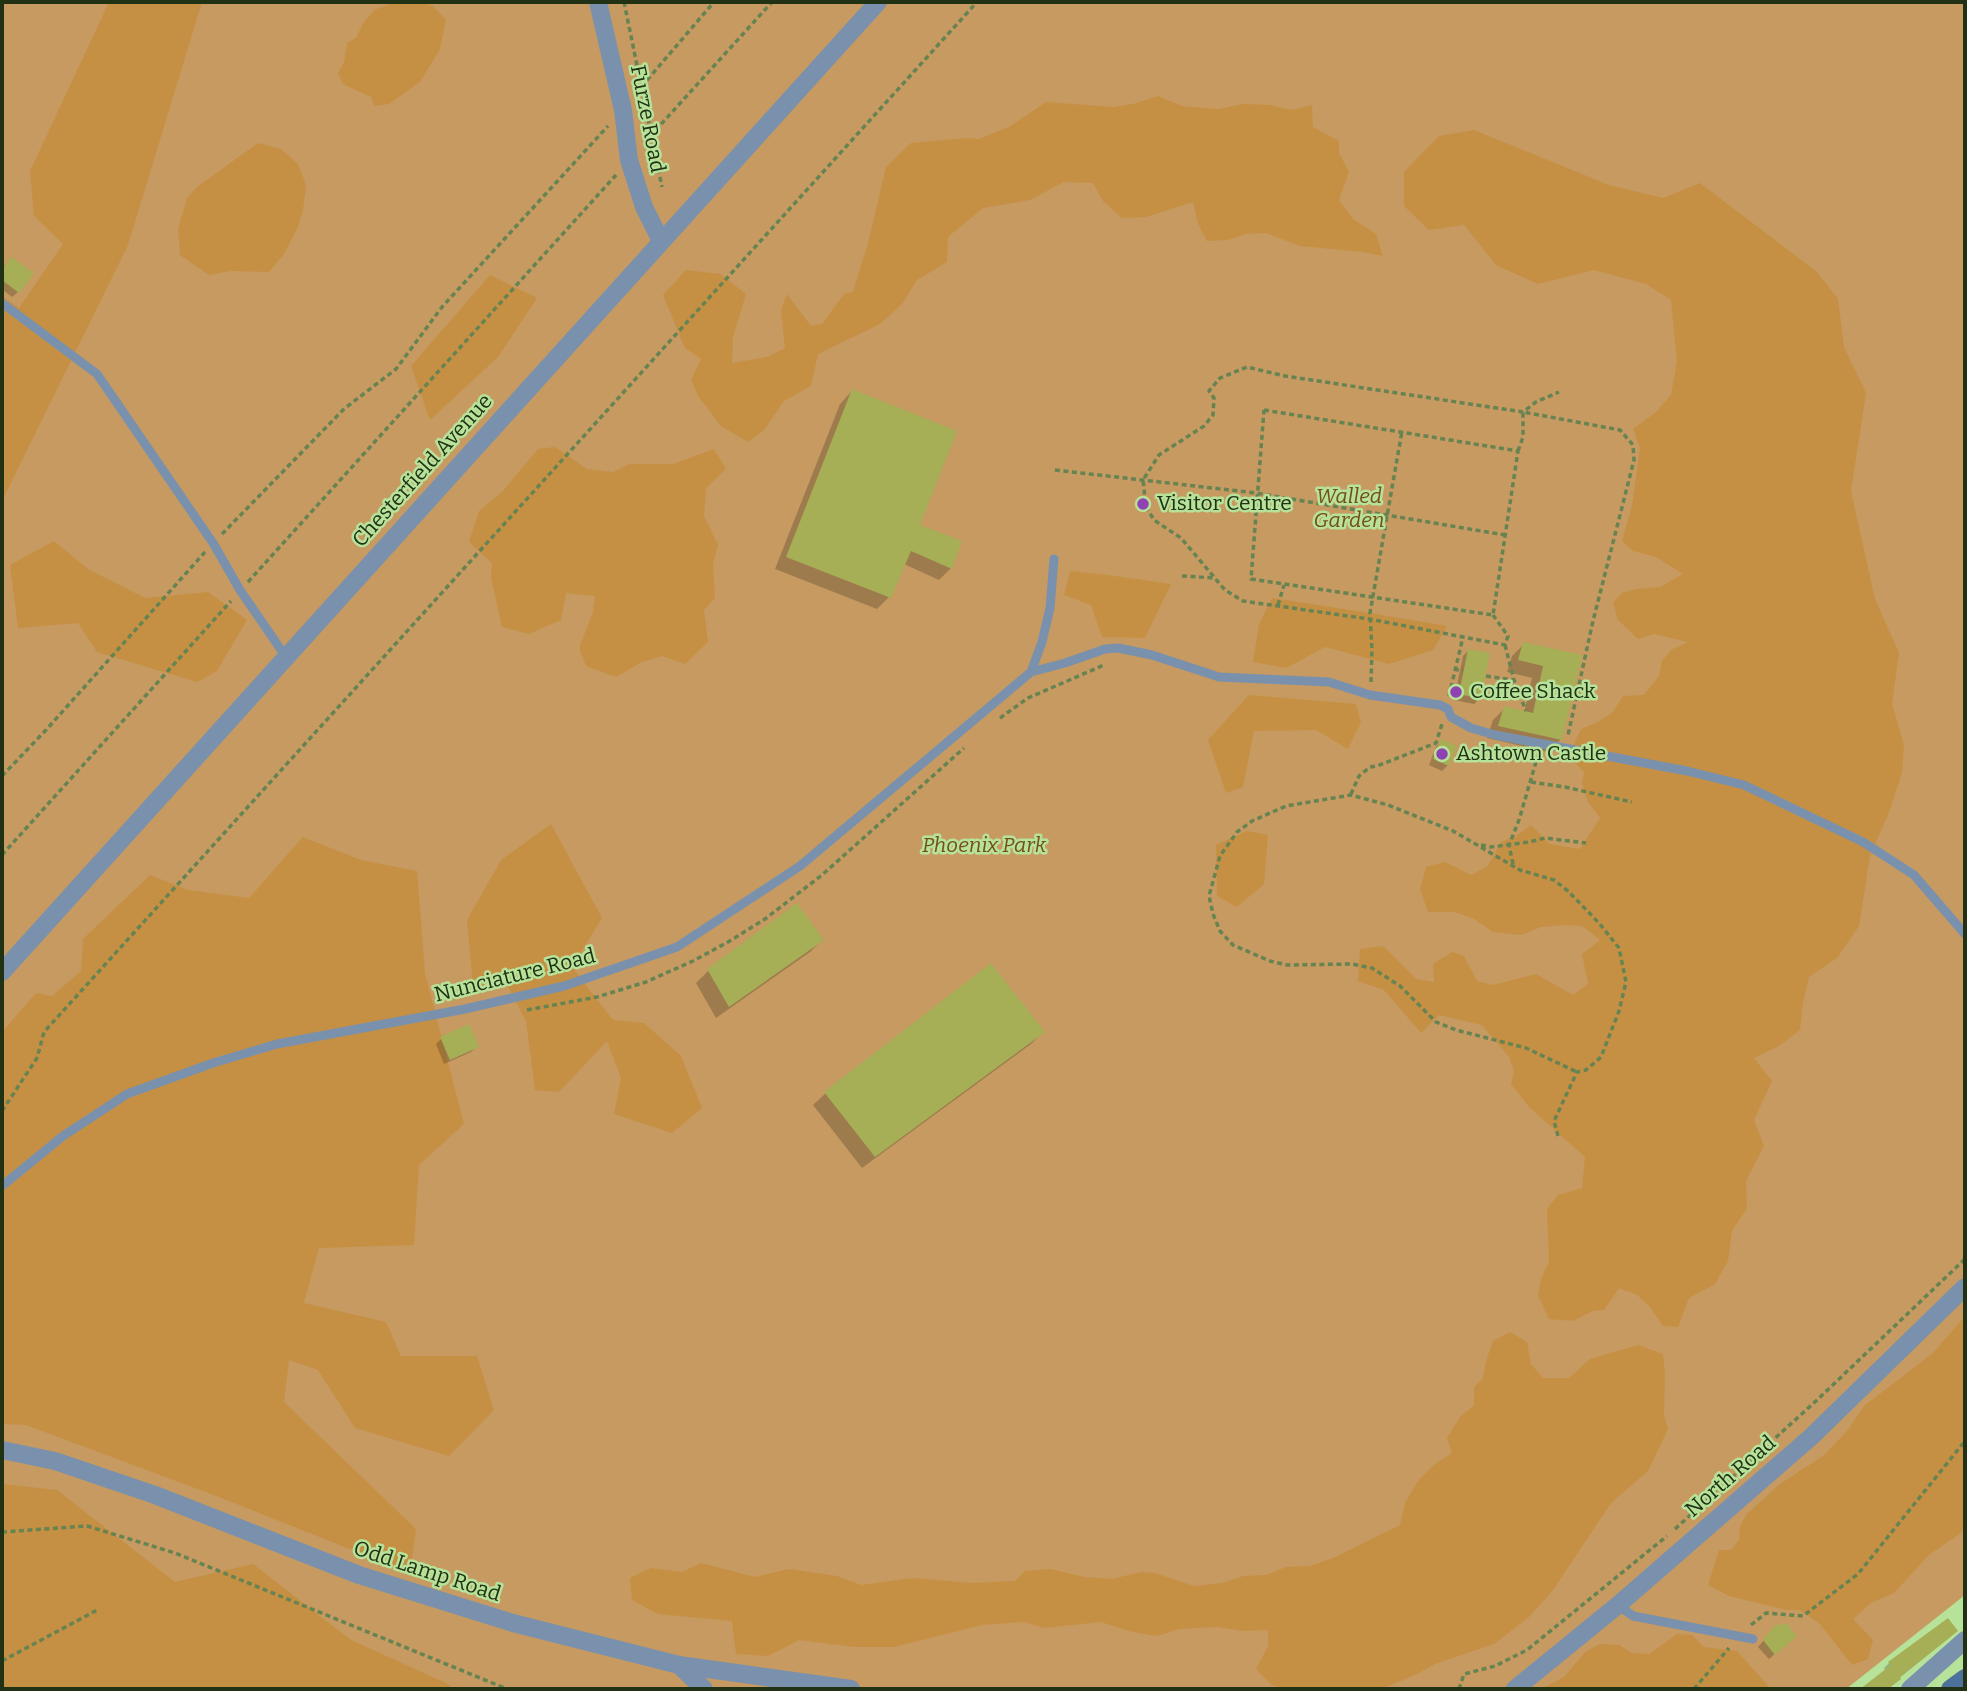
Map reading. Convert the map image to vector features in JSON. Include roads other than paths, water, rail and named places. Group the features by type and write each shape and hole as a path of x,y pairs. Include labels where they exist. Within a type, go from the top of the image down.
{"main road":[{"path":"1950,1689 1965,1678"}],"street":[{"name":"Furze Road","path":"598,2 623,110 629,160 644,207 662,242"},
{"name":"Chesterfield Avenue","path":"2,972 878,2"},
{"name":"North Road","path":"1515,1689 1618,1605 1811,1437 1965,1287"},
{"name":"Odd Lamp Road","path":"2,1450 55,1461 155,1495 359,1575 513,1623 679,1664 852,1689"},
{"path":"1910,1689 1965,1640"},
{"path":"679,1664 704,1689"}],"lane":[{"path":"2,303 97,374 213,543 240,590 286,657"},
{"path":"1031,672 1050,608 1054,559"},
{"path":"1031,672 1105,649 1118,648 1152,655 1219,677 1329,682 1370,695 1440,705 1448,709 1451,717 1471,728 1495,735 1688,771 1744,785 1863,842 1914,875 1965,933"},
{"name":"Nunciature Road","path":"2,1186 63,1136 127,1094 213,1063 277,1044 458,1010 564,986 677,947 800,866 1031,672"},
{"path":"1618,1605 1633,1616 1753,1639"}],"place":[{"name":"Visitor Centre","path":"1143,504"},
{"name":"Coffee Shack","path":"1456,692"},
{"name":"Ashtown Castle","path":"1442,754"}],"park label":[{"name":"Walled Garden","path":"1349,509"},
{"name":"Phoenix Park","path":"984,846"}]}
